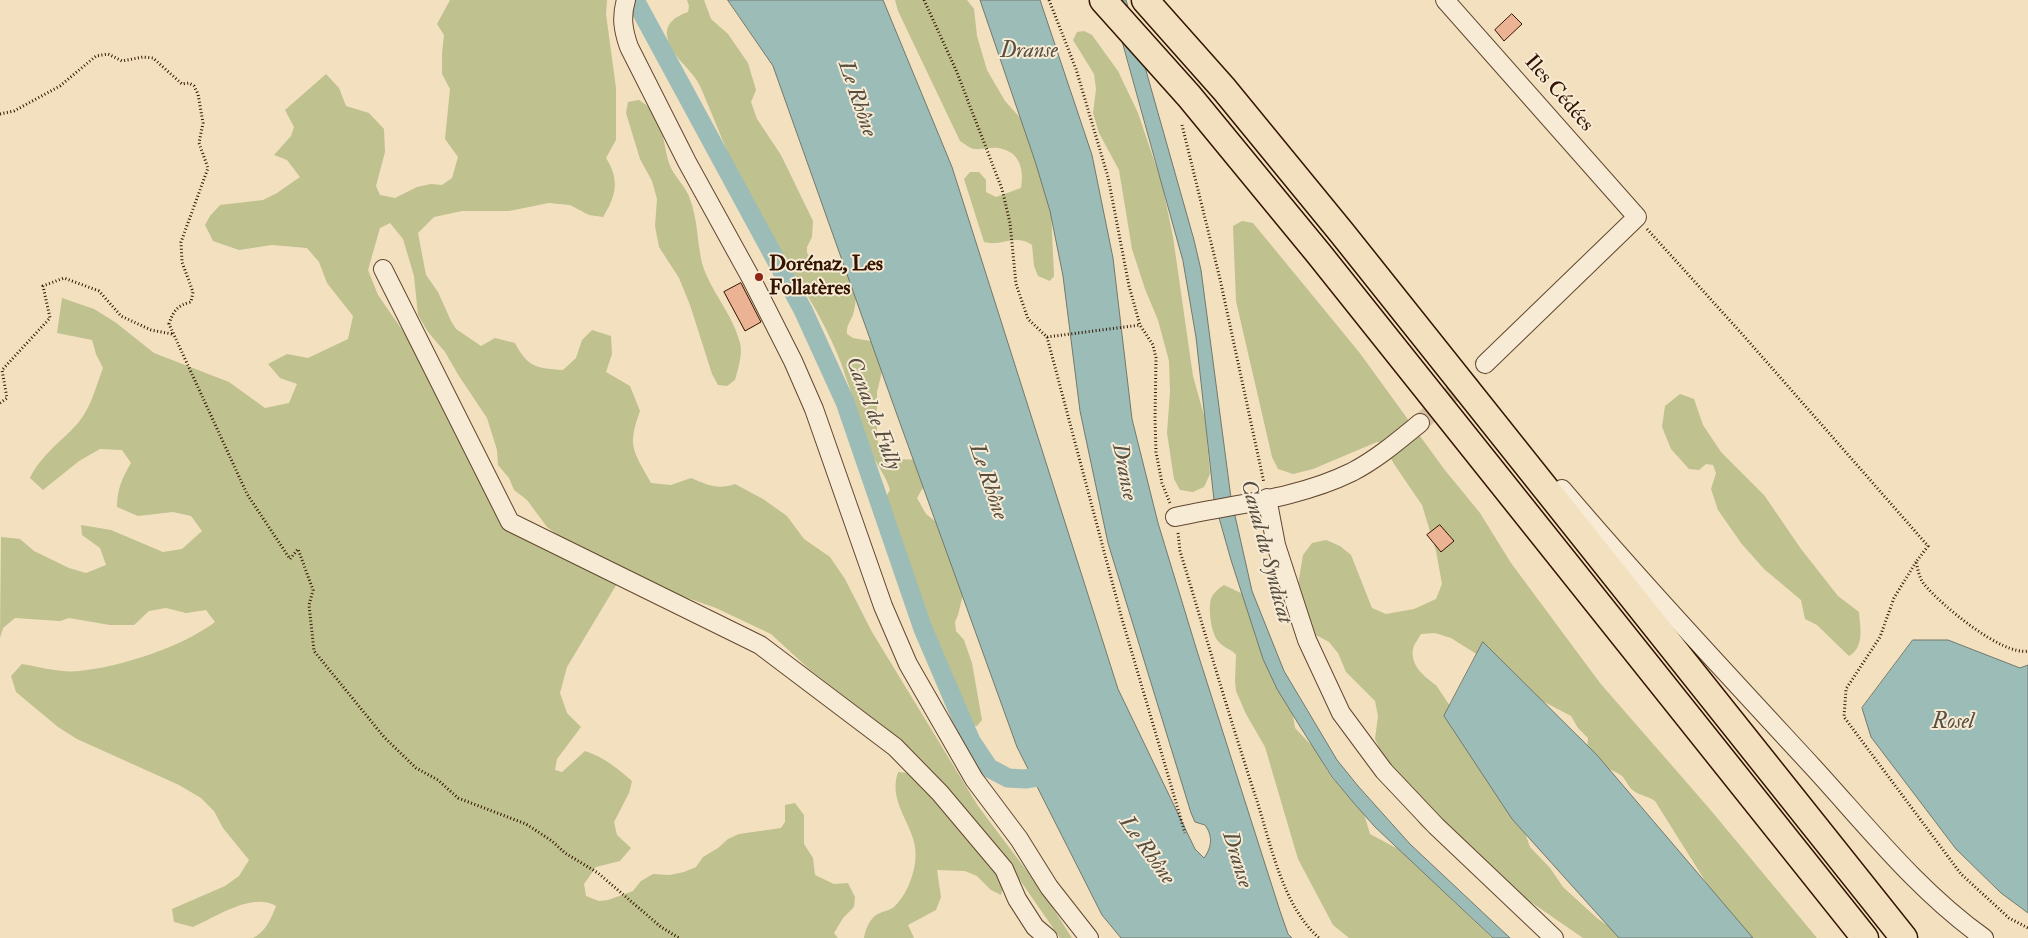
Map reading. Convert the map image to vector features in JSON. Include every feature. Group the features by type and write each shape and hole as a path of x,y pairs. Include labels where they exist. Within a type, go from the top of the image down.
{"highway":[{"path":"1103,0 1189,96 1313,247 1865,938"},
{"path":"1145,0 1224,89 1342,233 1904,938"}],"street":[{"name":"Iles Cédées","path":"1446,0 1637,217"},
{"path":"625,5 623,27 629,46 687,162 777,329 814,409 883,606 908,664 974,779 1018,839 1049,887 1089,938"},
{"path":"1485,364 1637,217"},
{"path":"1342,233 1598,532 1654,594 1929,893 1951,913 1984,938"},
{"path":"382,269 510,522 760,645 895,747 940,793 1004,869 1022,906 1035,927 1048,938"},
{"path":"1175,517 1295,493 1328,482 1352,472 1384,453 1420,422"},
{"path":"1260,500 1307,640 1341,713 1384,771 1436,826 1554,938"},
{"path":"1773,823 1856,938"}],"path":[{"path":"924,0 956,70 1002,189 1010,223 1016,284 1028,319 1047,337 1122,619 1185,833"},
{"path":"1049,0 1076,69 1108,176 1129,286 1140,325 1153,345 1156,358 1156,452 1162,483 1175,517 1180,551 1241,753 1282,880 1297,911 1306,925 1319,938"},
{"path":"0,114 14,111 60,86 96,56 108,54 122,60 143,56 153,58 170,76 182,84 194,86 198,94 203,123 199,143 208,168 181,242 182,262 193,292 191,302 180,305 172,314 169,324 247,494 290,558 298,549 313,590 309,605 314,651 384,737 416,768 438,780 458,798 526,824 552,841 565,853 598,873 661,927 679,938"},
{"path":"1182,125 1220,279 1260,500"},
{"path":"1637,217 1928,546 1894,598 1880,637 1846,689 1844,717 1961,874 2010,918 2028,928"},
{"path":"0,403 7,398 2,370 50,318 43,286 64,278 99,291 121,316 151,330 173,334"},
{"path":"1047,337 1140,325"},
{"path":"1916,562 1922,582 1969,625 2000,645 2021,652 2028,651"}],"green space":[{"path":"450,0 607,0 606,14 616,88 616,140 606,158 613,174 615,188 611,202 603,217 589,215 570,205 549,203 509,211 462,211 434,217 418,233 426,275 438,292 456,329 481,346 495,338 515,343 524,357 534,365 563,370 576,358 582,340 592,330 611,336 612,354 606,372 630,386 640,411 634,433 634,448 651,483 671,485 691,478 718,487 735,484 763,499 787,516 804,539 830,557 845,579 872,632 978,806 1042,891 1072,938 1060,938 1006,860 910,749 886,728 809,669 771,634 716,608 682,596 576,548 547,527 527,500 514,490 509,478 498,465 497,450 487,418 445,352 428,332 418,315 414,276 403,239 390,223 380,228 368,270 378,295 414,347 477,447 530,540 618,582 567,667 560,693 567,713 581,727 557,759 555,770 562,772 585,751 616,767 632,781 629,793 614,822 617,835 631,848 620,861 596,867 584,884 586,896 599,901 608,900 633,891 641,881 653,874 670,875 696,867 703,857 728,839 739,834 781,828 785,822 785,805 795,803 804,815 804,844 813,858 815,875 834,884 848,883 855,897 854,907 843,918 834,933 838,938 253,938 265,928 276,906 266,902 245,904 223,912 193,927 174,922 172,909 225,886 239,876 249,860 223,828 214,811 201,798 179,785 77,739 58,727 16,692 11,676 22,664 72,671 95,669 150,654 186,640 215,622 206,610 186,613 166,608 149,611 134,625 110,625 69,618 60,621 15,618 3,628 0,638 1,537 20,539 34,551 69,568 86,573 106,565 100,548 82,535 81,525 111,530 163,552 182,549 202,531 191,516 173,512 138,516 117,507 121,484 131,463 122,450 100,449 79,461 43,490 30,478 40,462 83,417 90,404 103,368 92,340 57,333 62,298 94,309 115,322 154,353 229,382 265,408 289,403 297,384 280,378 268,364 287,354 308,358 348,339 353,316 327,283 319,262 307,248 272,245 239,250 213,241 205,225 220,205 263,200 300,177 287,160 274,155 291,136 294,127 285,110 326,74 339,88 346,106 369,113 384,129 385,152 376,186 380,195 395,198 417,187 431,184 442,185 452,178 458,157 445,139 450,89 442,74 444,35 437,24"},
{"path":"687,0 704,0 711,19 728,34 748,63 756,90 751,102 757,119 781,155 813,221 812,237 807,247 807,253 812,259 853,271 856,298 847,334 853,338 876,342 884,363 877,392 877,436 879,448 891,459 926,460 931,474 917,498 926,514 953,535 968,574 955,622 956,631 964,640 972,663 982,720 977,726 969,725 961,716 894,534 884,518 884,500 890,490 870,449 832,342 811,301 752,204 700,86 692,73 676,56 669,42 667,35 668,26 676,18 688,12"},
{"path":"895,0 967,0 974,9 977,36 987,70 1005,101 1033,132 1050,188 1054,276 1050,281 1038,276 1034,266 1032,245 1020,240 997,243 984,242 964,179 970,172 979,172 986,180 986,192 996,197 1021,188 1020,164 1008,151 995,148 974,149 960,141 898,11"},
{"path":"1084,31 1092,35 1118,71 1138,113 1162,184 1173,237 1193,376 1205,419 1210,474 1204,487 1193,492 1180,490 1174,479 1167,433 1170,392 1169,361 1158,320 1145,289 1132,249 1119,170 1099,133 1093,113 1096,89 1094,74 1073,40 1077,32"},
{"path":"639,100 654,113 661,127 671,168 688,194 693,207 702,263 710,283 737,332 741,347 741,357 735,380 727,386 718,385 712,374 690,305 679,278 659,247 655,226 657,199 652,181 640,159 626,113 628,102"},
{"path":"1242,221 1253,223 1359,352 1444,469 1480,513 1511,563 1600,683 1708,807 1817,938 1749,938 1724,911 1655,801 1634,791 1622,776 1610,769 1586,761 1588,738 1578,728 1571,716 1531,695 1505,672 1451,638 1435,633 1421,634 1415,643 1413,655 1419,670 1436,685 1514,802 1530,847 1550,868 1563,887 1598,919 1626,938 1583,938 1525,898 1497,873 1438,840 1421,826 1407,808 1375,739 1378,716 1375,701 1346,672 1338,653 1329,642 1318,636 1295,631 1292,620 1303,555 1312,543 1326,540 1340,546 1351,555 1372,608 1386,614 1414,609 1436,599 1442,584 1436,551 1422,505 1394,464 1383,443 1377,442 1313,469 1293,474 1278,469 1272,457 1236,301 1233,226"},
{"path":"1680,394 1694,399 1703,425 1721,452 1764,495 1801,549 1838,596 1859,612 1859,642 1854,652 1849,656 1817,625 1805,619 1801,600 1764,569 1741,543 1718,510 1711,489 1716,473 1713,465 1706,464 1699,470 1689,469 1671,449 1662,427 1665,406"},
{"path":"1224,585 1243,594 1249,606 1255,636 1292,709 1295,728 1314,748 1331,777 1364,814 1370,834 1400,850 1492,938 1349,938 1333,925 1298,859 1265,747 1246,714 1236,691 1236,655 1220,643 1212,627 1210,615 1211,599 1216,591"},
{"path":"898,772 908,773 921,784 1005,878 1001,895 991,890 977,876 965,871 937,870 941,897 936,910 908,925 914,938 864,938 868,925 874,917 892,908 902,898 914,869 916,850 896,796"}],"water":[{"path":"728,0 883,0 952,167 1118,689 1195,849 1204,858 1210,846 1209,833 1205,825 1195,822 1191,813 1108,543 1080,411 1063,276 1050,211 1035,161 980,0 1040,0 1092,155 1113,258 1132,419 1158,523 1280,911 1288,934 1292,938 1121,938 1102,915 1017,747 773,66"},
{"name":"Canal du Syndicat","path":"1111,0 1126,0 1194,240 1201,270 1231,498 1252,591 1284,671 1337,760 1358,786 1410,844 1510,938 1493,938 1375,827 1332,777 1277,689 1263,659 1214,500 1196,337 1183,261"},
{"name":"Rosel","path":"1913,640 1948,640 2020,668 2028,665 2028,913 2001,893 1956,849 1871,737 1862,708"},
{"path":"1483,642 1597,755 1753,938 1619,938 1512,819 1444,716"}],"building":[{"path":"1512,14 1522,24 1504,41 1495,30"},
{"path":"741,283 761,322 745,331 724,292"},
{"path":"1440,525 1454,541 1441,552 1427,535"}],"waterway":[{"name":"Canal de Fully","path":"635,0 803,310 845,402 923,629 971,741 989,768 1008,778 1025,779 1057,774"}],"tunnel":[{"path":"1420,423 1485,364"}],"place":[{"name":"Dorénaz, Les Follatères","path":"759,277"}],"water label":[{"name":"Dranse","path":"1029,52"},
{"name":"Le Rhône","path":"856,99"},
{"name":"Dranse","path":"1123,472"},
{"name":"Le Rhône","path":"987,482"},
{"name":"Le Rhône","path":"1146,851"},
{"name":"Dranse","path":"1236,860"}]}
